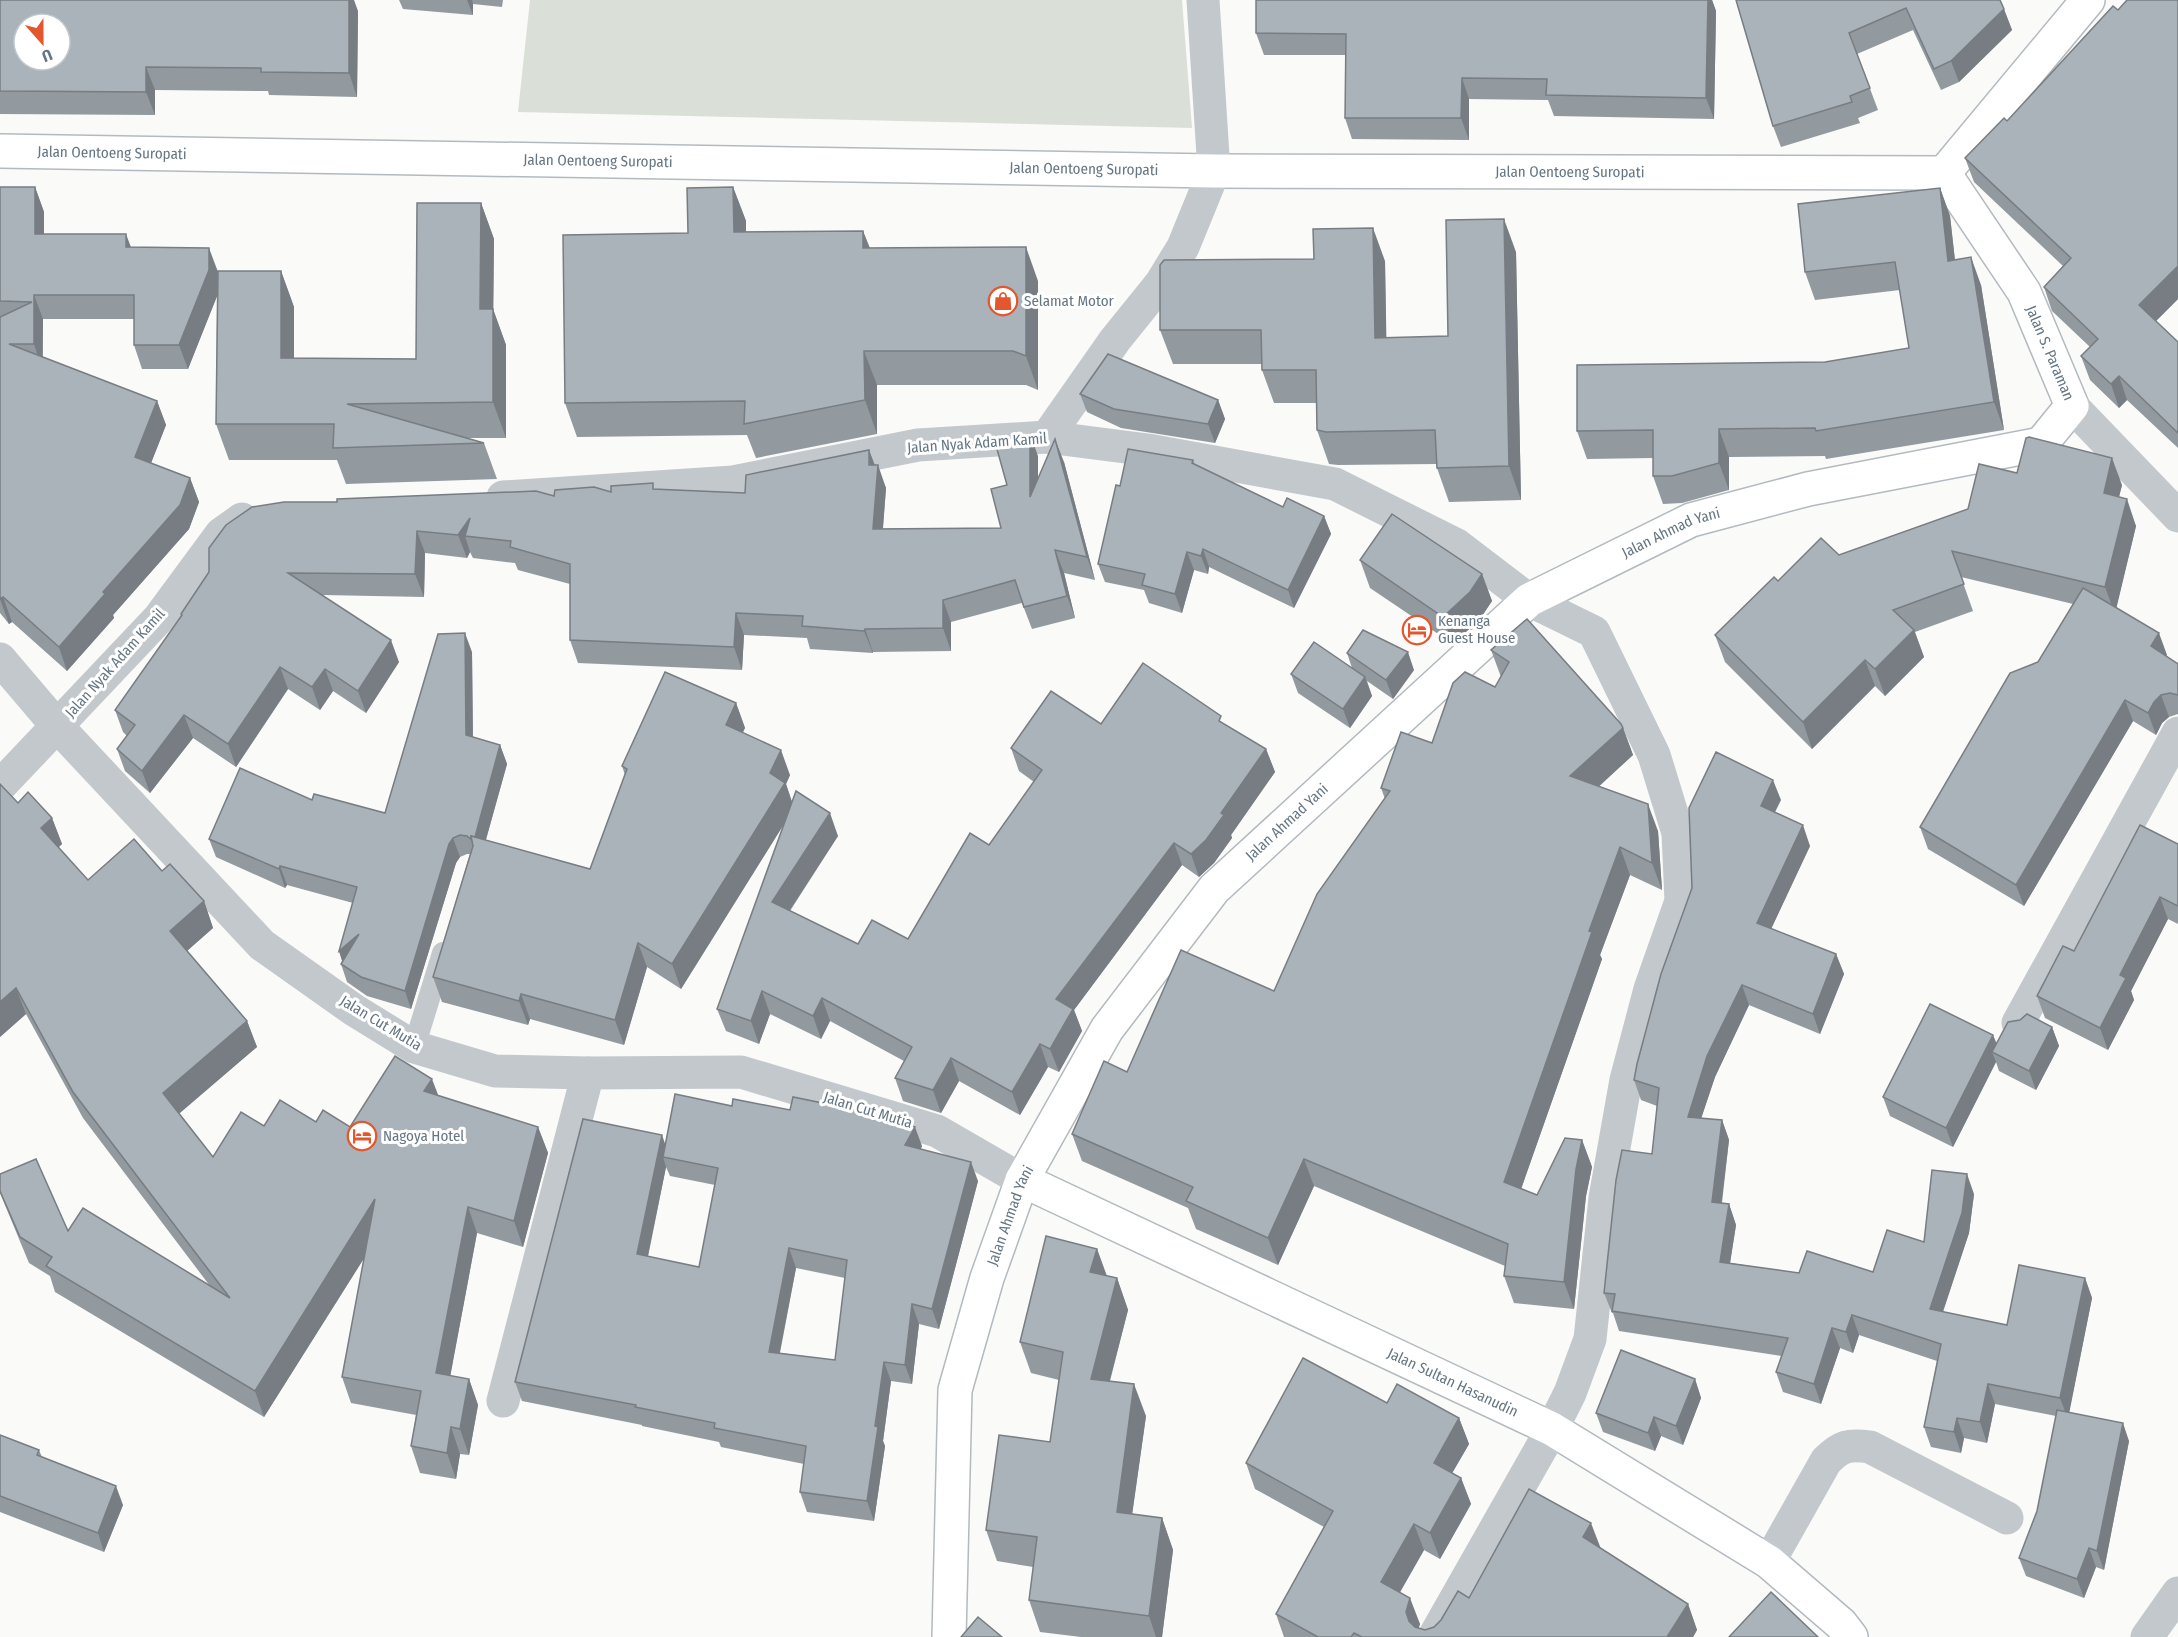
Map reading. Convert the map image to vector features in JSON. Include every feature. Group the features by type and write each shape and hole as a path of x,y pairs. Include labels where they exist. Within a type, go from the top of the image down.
{"street":[{"path":"1047,437 1115,340 1161,283 1183,247 1198,215 1214,171 1203,0"},
{"path":"1944,173 2088,0"},
{"name":"Jalan Oentoeng Suropati","path":"0,151 1214,171 1944,173"},
{"name":"Jalan S. Paraman","path":"1944,173 2024,292 2072,406 2178,516"},
{"name":"Jalan Ahmad Yani","path":"949,1637 955,1390 987,1278 1022,1180 1107,1029 1214,889 1529,600 1691,519 1808,489 2041,444 2072,406"},
{"name":"Jalan Nyak Adam Kamil","path":"472,498 733,482 918,445 1047,437 1148,450 1335,484 1457,545 1529,600 1594,632 1654,755 1678,833 1682,902 1650,989 1626,1080 1605,1198 1590,1340 1570,1393 1552,1429 1434,1637"},
{"name":"Jalan Nyak Adam Kamil","path":"0,786 159,618 221,534 253,512 264,510"},
{"name":"Jalan Cut Mutia","path":"0,659 57,726 262,945 354,1010 414,1047 495,1071 741,1072 937,1131 1022,1180"},
{"path":"2018,1023 2178,733"},
{"path":"503,1401 588,1073"},
{"name":"Jalan Sultan Hasanudin","path":"1022,1180 1552,1429 1769,1562 1841,1624 1851,1637"},
{"path":"1769,1562 1826,1461 1837,1450 1853,1445 1870,1447 2007,1518"},
{"path":"2147,1637 2178,1593"}],"lane":[{"path":"414,1047 448,934"}],"shaded area":[{"path":"530,0 1182,0 1192,128 518,112"}],"building":[{"path":"0,0 349,0 349,73 261,72 261,68 146,67 146,92 0,91"},
{"path":"1256,0 1708,0 1706,98 1546,95 1547,79 1462,78 1461,118 1345,118 1346,34 1256,33"},
{"path":"1736,0 2000,0 2004,9 1951,61 1934,69 1906,8 1849,33 1870,88 1850,96 1852,102 1773,126"},
{"path":"2127,0 2178,0 2178,266 2139,305 2178,342 2178,433 2119,376 2111,384 2081,356 2098,339 2044,287 2071,258 1965,158 2004,118 2007,121 2113,6 2118,10"},
{"path":"0,187 35,187 35,234 126,234 126,247 209,248 209,270 179,345 134,345 134,295 34,295 34,344 9,344 157,401 135,457 190,478 180,505 103,592 105,594 59,647 3,597 0,599 0,317 32,302 0,301"},
{"path":"733,187 734,232 863,231 863,248 1026,247 1026,356 1013,351 864,351 865,400 744,424 745,401 565,403 563,235 688,233 687,188"},
{"path":"1940,188 1948,261 1971,257 1994,402 1816,431 1815,428 1719,429 1719,463 1672,476 1653,476 1653,430 1577,431 1577,365 1825,362 1909,348 1895,262 1805,272 1798,204"},
{"path":"417,203 481,203 480,309 493,309 493,402 347,404 484,443 333,448 334,424 216,424 218,271 281,271 281,358 416,359"},
{"path":"1504,219 1509,466 1437,468 1435,430 1326,432 1317,430 1316,370 1262,370 1261,330 1160,330 1160,265 1164,260 1314,259 1313,229 1373,228 1375,338 1448,336 1446,220"},
{"path":"1108,354 1218,400 1208,424 1114,409 1080,394"},
{"path":"1030,434 1030,497 1055,439 1087,557 1055,550 1067,596 1024,607 1015,580 943,600 943,628 865,629 864,631 802,626 803,616 736,613 734,647 570,640 570,564 510,547 511,541 465,536 470,518 458,535 417,531 415,574 288,573 391,640 358,691 325,669 312,687 280,667 228,744 184,715 142,771 117,749 135,725 115,710 182,615 209,572 209,548 226,525 252,507 284,502 337,502 337,499 536,491 554,496 555,490 594,487 611,492 611,486 653,483 653,489 745,493 746,475 869,450 869,465 878,465 873,529 1001,528 991,489 1007,485 995,442"},
{"path":"2026,438 2112,458 2104,493 2127,499 2105,587 1952,551 1964,584 1893,610 1914,630 1875,669 1865,660 1803,722 1715,635 1774,577 1778,581 1821,538 1839,555 1968,509 1979,464 2017,473"},
{"path":"1128,449 1193,460 1192,463 1283,507 1287,498 1324,516 1288,590 1203,549 1201,556 1187,552 1175,594 1142,585 1145,574 1098,564 1116,485 1120,486"},
{"path":"1392,514 1482,574 1470,592 1443,617 1360,560"},
{"path":"2083,588 2159,633 2151,646 2178,664 2178,695 2170,693 2161,695 2148,713 2125,700 2016,885 1920,827 2010,673 2038,662"},
{"path":"1527,619 1621,724 1623,728 1570,776 1648,804 1652,863 1620,847 1589,931 1592,932 1504,1182 1537,1195 1565,1138 1582,1140 1576,1169 1564,1282 1504,1276 1508,1244 1304,1159 1268,1238 1186,1201 1193,1187 1072,1134 1104,1061 1127,1072 1181,950 1274,991 1317,894 1390,791 1381,788 1401,732 1432,743 1453,683 1465,672 1495,687 1509,662 1491,650"},
{"path":"1363,630 1408,652 1386,680 1347,653"},
{"path":"465,633 466,735 500,745 475,837 471,836 472,840 460,835 453,838 449,844 405,991 361,977 341,964 359,934 339,951 357,887 280,866 279,869 209,839 240,768 312,800 314,794 385,813 438,634"},
{"path":"1314,642 1365,677 1343,709 1291,674"},
{"path":"1143,663 1221,716 1219,721 1266,749 1221,813 1224,815 1206,840 1191,854 1174,843 1056,999 1073,1009 1050,1049 1040,1044 1012,1092 951,1058 933,1090 895,1078 912,1047 822,998 813,1016 762,991 751,1021 717,1009 796,791 830,813 772,902 858,944 872,920 908,939 970,833 989,845 1042,770 1011,748 1051,691 1101,724"},
{"path":"665,672 736,703 726,725 781,750 770,773 785,783 672,964 638,943 615,1020 521,994 519,1001 433,977 473,846 471,836 590,869 627,769 622,766"},
{"path":"1716,752 1773,780 1761,806 1803,825 1757,923 1836,954 1813,1014 1742,985 1707,1056 1688,1117 1722,1120 1712,1202 1729,1204 1720,1262 1799,1273 1807,1251 1873,1272 1887,1230 1924,1242 1932,1170 1967,1174 1962,1213 1930,1309 2007,1325 2019,1265 2085,1278 2060,1398 1988,1384 1980,1422 1957,1418 1954,1432 1924,1427 1941,1344 1852,1315 1846,1332 1832,1328 1814,1384 1776,1372 1788,1338 1612,1311 1615,1294 1604,1293 1616,1180 1622,1150 1652,1154 1659,1088 1634,1080 1661,974 1692,888 1689,808"},
{"path":"0,784 18,803 28,792 52,818 41,828 88,880 134,839 162,871 170,864 204,901 170,931 247,1021 163,1093 213,1157 241,1112 264,1126 280,1100 316,1122 323,1110 350,1127 395,1056 432,1079 424,1091 538,1127 514,1221 468,1207 436,1373 469,1379 460,1429 451,1427 447,1453 411,1446 421,1391 342,1377 375,1199 255,1391 46,1266 52,1257 20,1237 0,1191 0,1174 36,1159 68,1231 83,1208 230,1298 73,1092 16,988 0,1002"},
{"path":"2140,825 2178,844 2178,906 2160,897 2120,975 2126,978 2100,1028 2037,996 2063,946 2074,951"},
{"path":"1930,1004 1993,1035 1946,1128 1883,1097"},
{"path":"2027,1014 2052,1027 2029,1071 1992,1052 2008,1022 2020,1020"},
{"path":"675,1094 732,1106 733,1099 790,1110 793,1097 866,1112 915,1127 905,1145 971,1162 932,1309 912,1304 905,1365 884,1362 875,1426 878,1427 867,1501 800,1492 806,1446 714,1428 715,1423 635,1407 636,1405 515,1382 583,1119 662,1135 637,1254 699,1267 718,1168 663,1157","holes":["789,1248 847,1260 835,1360 769,1352"]},
{"path":"1046,1236 1097,1249 1090,1272 1117,1278 1091,1379 1134,1384 1117,1512 1162,1518 1149,1616 1029,1600 1037,1537 986,1530 999,1435 1050,1442 1063,1352 1020,1342"},
{"path":"1621,1350 1695,1379 1676,1426 1654,1417 1648,1433 1596,1413"},
{"path":"1303,1358 1387,1403 1397,1384 1459,1418 1434,1463 1461,1478 1430,1533 1414,1524 1381,1582 1410,1598 1406,1612 1409,1621 1415,1627 1425,1630 1434,1627 1441,1620 1458,1591 1469,1598 1529,1489 1591,1523 1583,1537 1688,1604 1667,1637 1362,1637 1354,1633 1351,1637 1318,1637 1276,1614 1333,1511 1246,1463"},
{"path":"2057,1410 2123,1423 2097,1551 2089,1548 2077,1579 2019,1558 2037,1511"},
{"path":"0,1435 39,1450 37,1455 116,1486 98,1533 0,1496"},
{"path":"1771,1592 1818,1637 1729,1637"},
{"path":"978,1617 1002,1637 961,1637"}],"place":[{"name":"Selamat Motor","path":"1003,301"},
{"name":"Kenanga Guest House","path":"1417,630"},
{"name":"Nagoya Hotel","path":"362,1136"}]}
